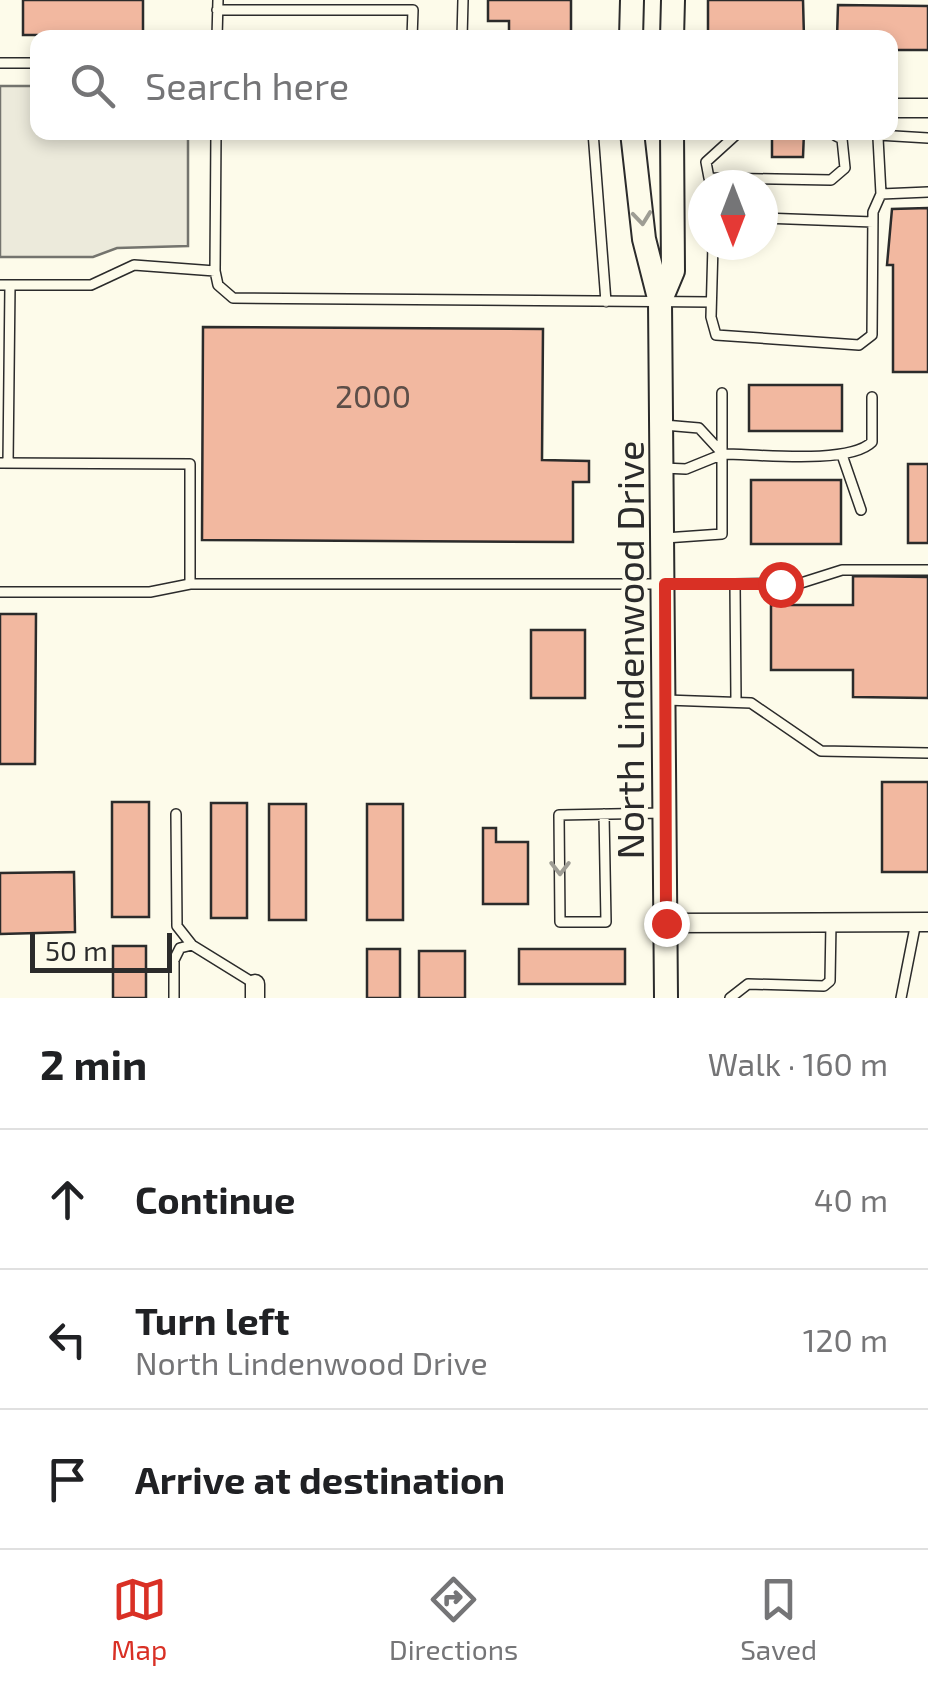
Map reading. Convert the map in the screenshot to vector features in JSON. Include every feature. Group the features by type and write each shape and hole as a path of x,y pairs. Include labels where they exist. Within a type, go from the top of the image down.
{"street":[{"path":"632,0 632,30"},
{"path":"672,0 672,30"},
{"path":"898,108 928,108"},
{"name":"North Lindenwood Drive","path":"633,140 644,239 660,302 666,998"},
{"name":"North Lindenwood Drive","path":"660,302 674,271 672,140"},
{"path":"666,923 922,922"}],"lane":[{"path":"462,30 463,0"},
{"path":"217,5 413,5 412,30"},
{"path":"0,63 30,63"},
{"path":"898,136 928,138"},
{"path":"216,140 215,270 218,285 233,298 711,302"},
{"path":"594,140 606,302"},
{"path":"730,140 706,162 709,178 830,180 846,168 842,140"},
{"path":"712,260 714,332 727,338 859,345 869,341 872,222 881,194 878,140"},
{"path":"881,194 928,192"},
{"path":"778,219 872,222"},
{"path":"190,584 190,464 4,464 5,285 91,285 134,266 215,270"},
{"path":"664,538 722,534 722,393"},
{"path":"663,468 686,469 722,454 842,455 865,449 872,442 872,396"},
{"path":"662,425 699,428 722,454"},
{"path":"842,455 861,510"},
{"path":"0,592 150,592 190,584 735,584 808,582 842,570 928,570"},
{"path":"735,584 736,700"},
{"path":"666,700 736,700 768,712 821,752 928,753"},
{"path":"604,814 606,922 560,922 560,815 604,814 666,813"},
{"path":"176,814 177,926 192,945 255,991"},
{"path":"730,998 748,984 824,986 830,981 830,922"},
{"path":"901,998 922,922"},
{"path":"174,998 174,960 180,948 192,945"}],"shaded area":[{"path":"0,86 30,86 30,140 188,140 188,246 117,248 93,257 0,257"}],"building":[{"path":"23,0 143,0 143,30 30,30 30,35 23,35"},
{"path":"488,0 571,0 571,30 509,30 509,21 488,21"},
{"path":"708,0 803,0 804,30 708,30"},
{"path":"838,5 928,6 928,50 898,50 898,30 837,30"},
{"path":"772,140 804,140 803,157 772,157"},
{"path":"928,208 928,372 893,372 893,265 887,265 892,209"},
{"path":"203,327 543,329 542,460 589,461 589,482 573,482 573,542 202,540"},
{"path":"749,385 842,385 842,431 749,431"},
{"path":"908,464 928,464 928,543 908,543"},
{"path":"751,480 841,480 841,544 751,544"},
{"path":"853,576 928,577 928,698 853,697 853,670 771,670 771,605 853,605"},
{"path":"0,614 36,614 35,764 0,764"},
{"path":"531,630 585,630 585,698 531,698"},
{"path":"882,782 928,782 928,872 882,872"},
{"path":"112,802 149,802 149,917 112,917"},
{"path":"211,803 247,803 247,918 211,918"},
{"path":"269,804 306,804 306,920 269,920"},
{"path":"367,804 403,804 403,920 367,920"},
{"path":"483,828 496,828 496,842 528,842 528,904 483,904"},
{"path":"74,872 75,932 0,934 0,873"},
{"path":"113,946 146,946 146,998 113,998"},
{"path":"367,949 400,949 400,998 367,998"},
{"path":"519,949 625,949 625,984 519,984"},
{"path":"419,951 465,951 465,998 419,998"}],"route":[{"path":"666,923 665,584 780,584"}]}
